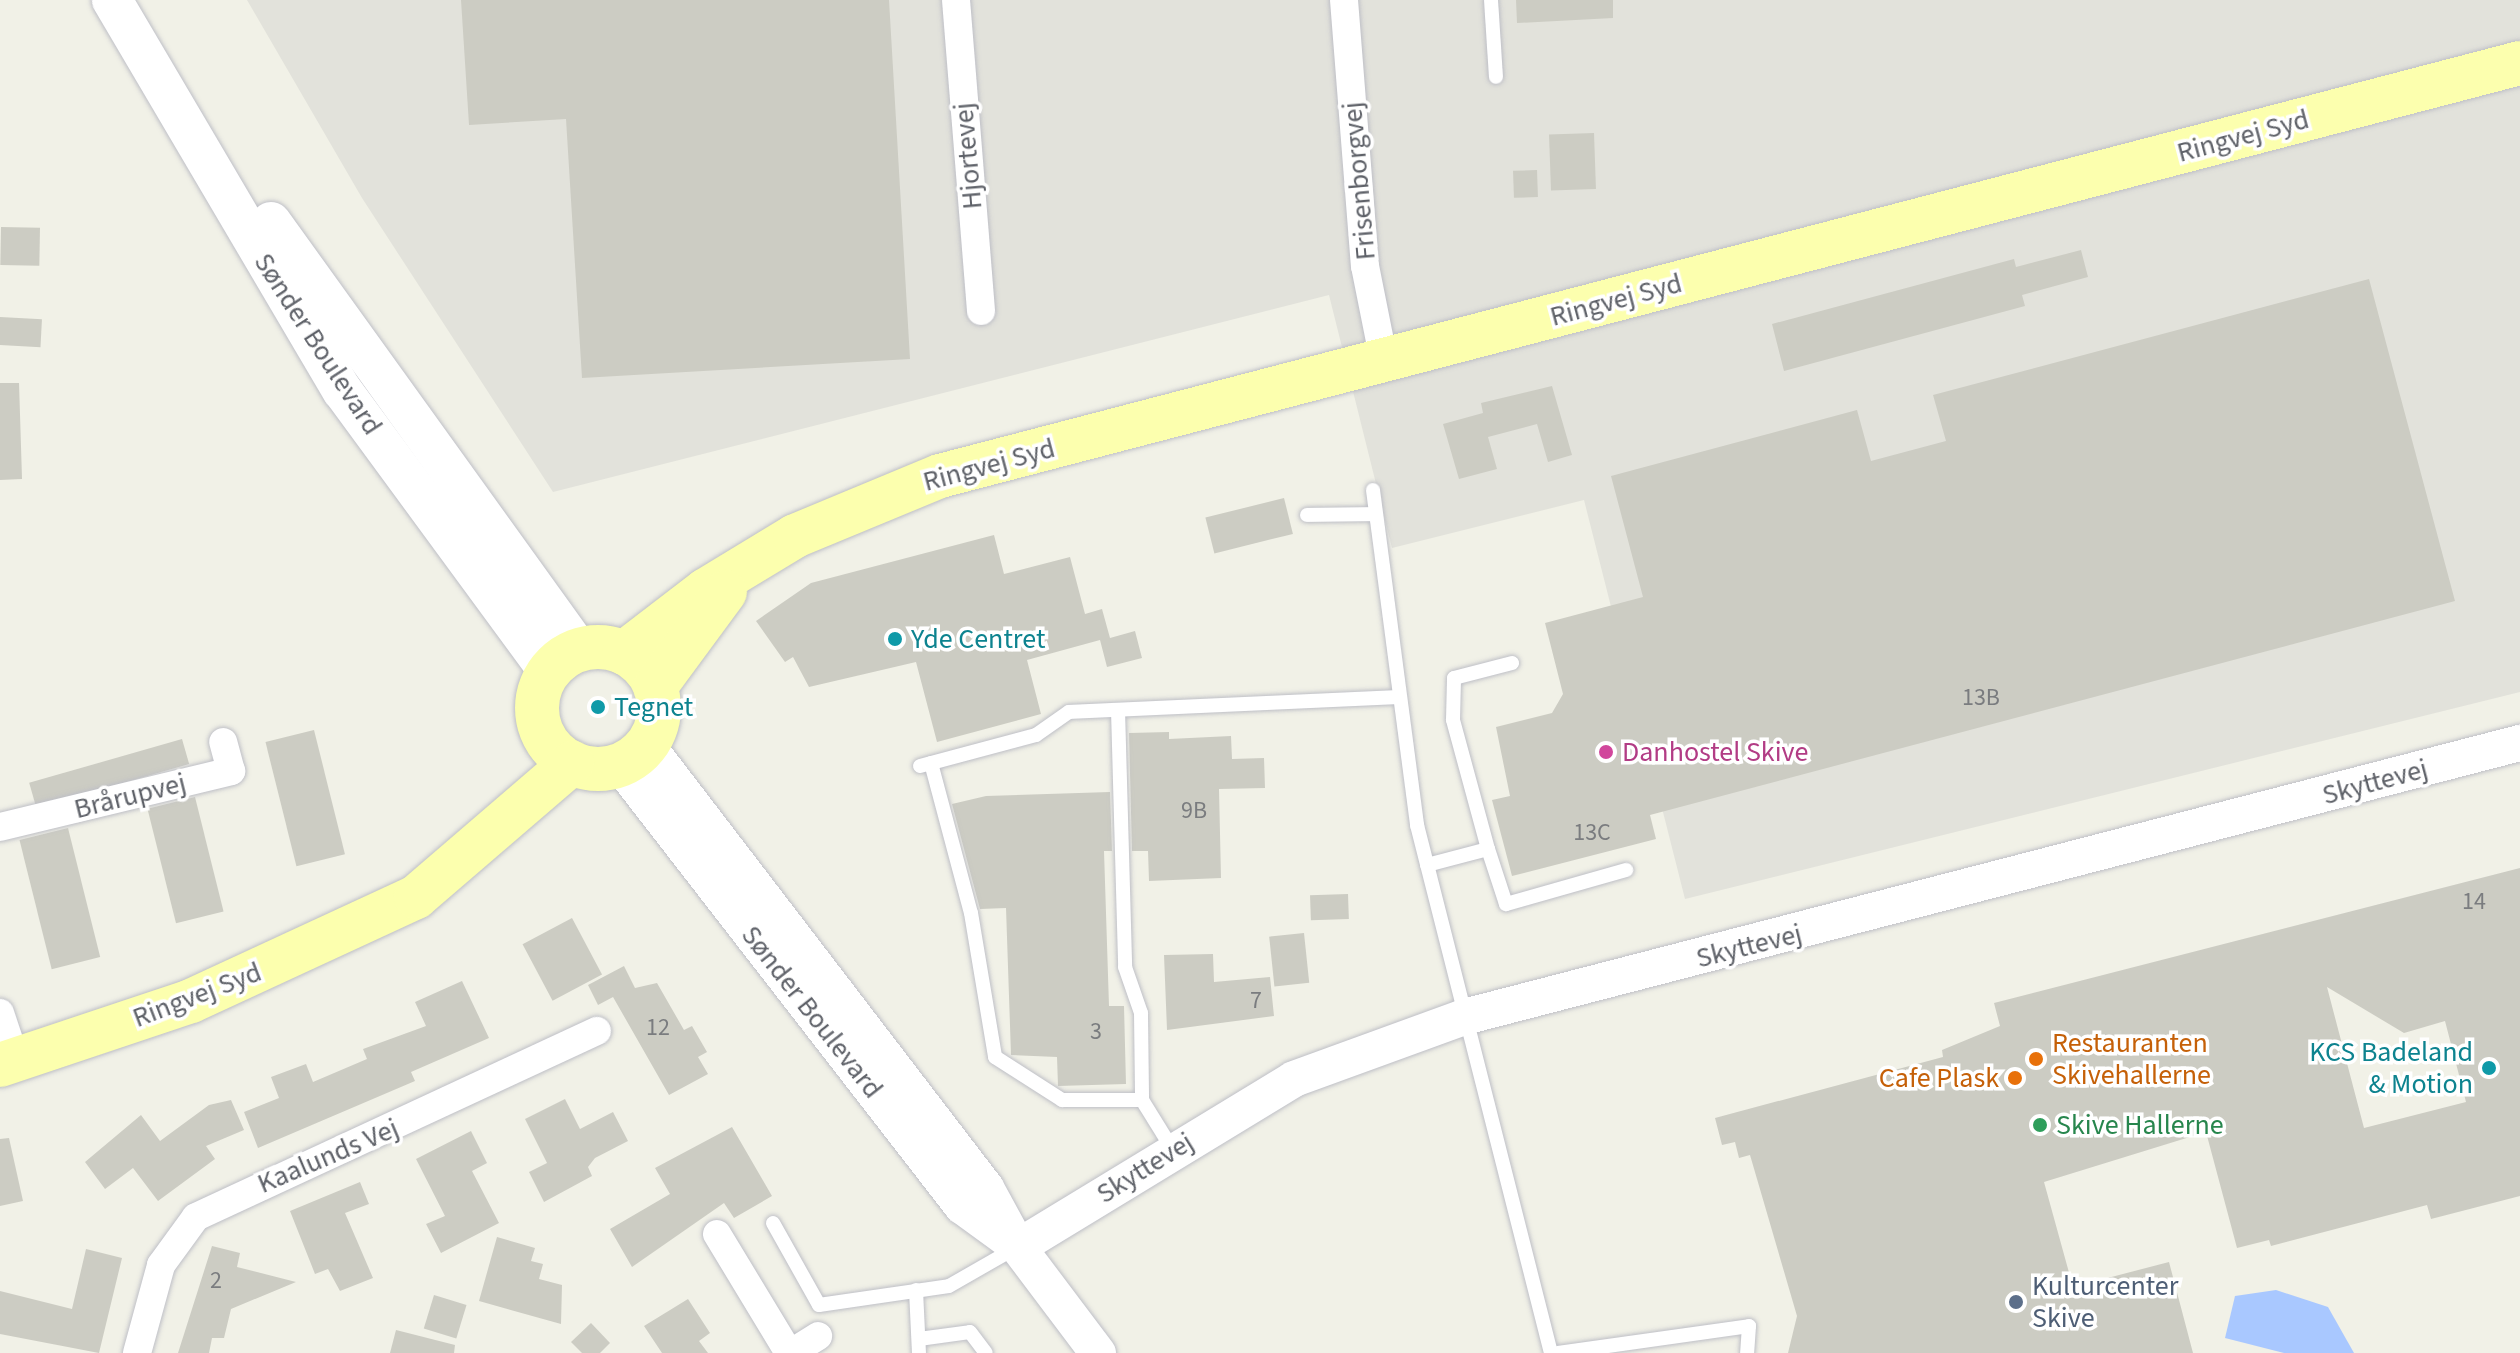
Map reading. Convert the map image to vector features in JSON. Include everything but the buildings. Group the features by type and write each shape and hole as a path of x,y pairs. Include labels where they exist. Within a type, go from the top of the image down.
{"main road":[{"name":"Sønder Boulevard","path":"112,0 342,390 564,661"},
{"name":"Sønder Boulevard","path":"142,0 218,142 564,661"},
{"name":"Ringvej Syd","path":"624,653 706,590 730,581 795,536 940,476 2520,63"},
{"name":"Ringvej Syd","path":"655,687 730,581"},
{"path":"624,653 655,687 658,717 633,754 560,753 537,707 564,661 624,653"},
{"name":"Ringvej Syd","path":"8,1063 191,1001 387,908 476,824 560,753"}],"street":[{"name":"Hjortevej","path":"956,0 981,311"},
{"name":"Frisenborgvej","path":"1344,0 1365,266 1384,361"},
{"name":"Brårupvej","path":"0,827 231,771 223,742"},
{"name":"Skyttevej","path":"1018,1247 1294,1079 1464,1017 2520,743"},
{"name":"Sønder Boulevard","path":"633,754 986,1188 1018,1247 1098,1353"},
{"path":"0,1013 8,1063"},
{"name":"Kaalunds Vej","path":"137,1353 161,1265 196,1217 597,1031"},
{"path":"717,1234 790,1353 818,1336"}],"lane":[{"path":"1491,0 1496,77"},
{"path":"1373,490 1398,697 1427,865 1551,1353"},
{"path":"1307,515 1375,514"},
{"path":"1512,663 1454,678 1453,720 1506,904 1626,870"},
{"path":"1142,1100 1062,1100 995,1057 971,913 925,764 1036,735 1069,712 1398,697"},
{"path":"1118,710 1125,967 1141,1013 1142,1100 1173,1150"},
{"path":"1427,865 1488,849"},
{"path":"773,1223 819,1305 949,1286 1018,1247"},
{"path":"916,1290 919,1346 970,1332 986,1353"},
{"path":"1558,1353 1749,1326 1747,1353"}],"shaded area":[{"path":"247,0 2520,0 2520,692 1685,899 1584,500 1392,548 1329,295 553,492 362,198"}],"water":[{"path":"2276,1290 2328,1307 2354,1353 2284,1353 2225,1338 2235,1296"}],"place":[{"name":"Yde Centret","path":"895,639"},
{"name":"Tegnet","path":"598,707"},
{"name":"Danhostel Skive","path":"1606,752"},
{"name":"Restauranten Skivehallerne","path":"2036,1059"},
{"name":"KCS Badeland & Motion","path":"2489,1068"},
{"name":"Cafe Plask","path":"2015,1078"},
{"name":"Skive Hallerne","path":"2040,1125"},
{"name":"Kulturcenter Skive","path":"2016,1302"}]}
